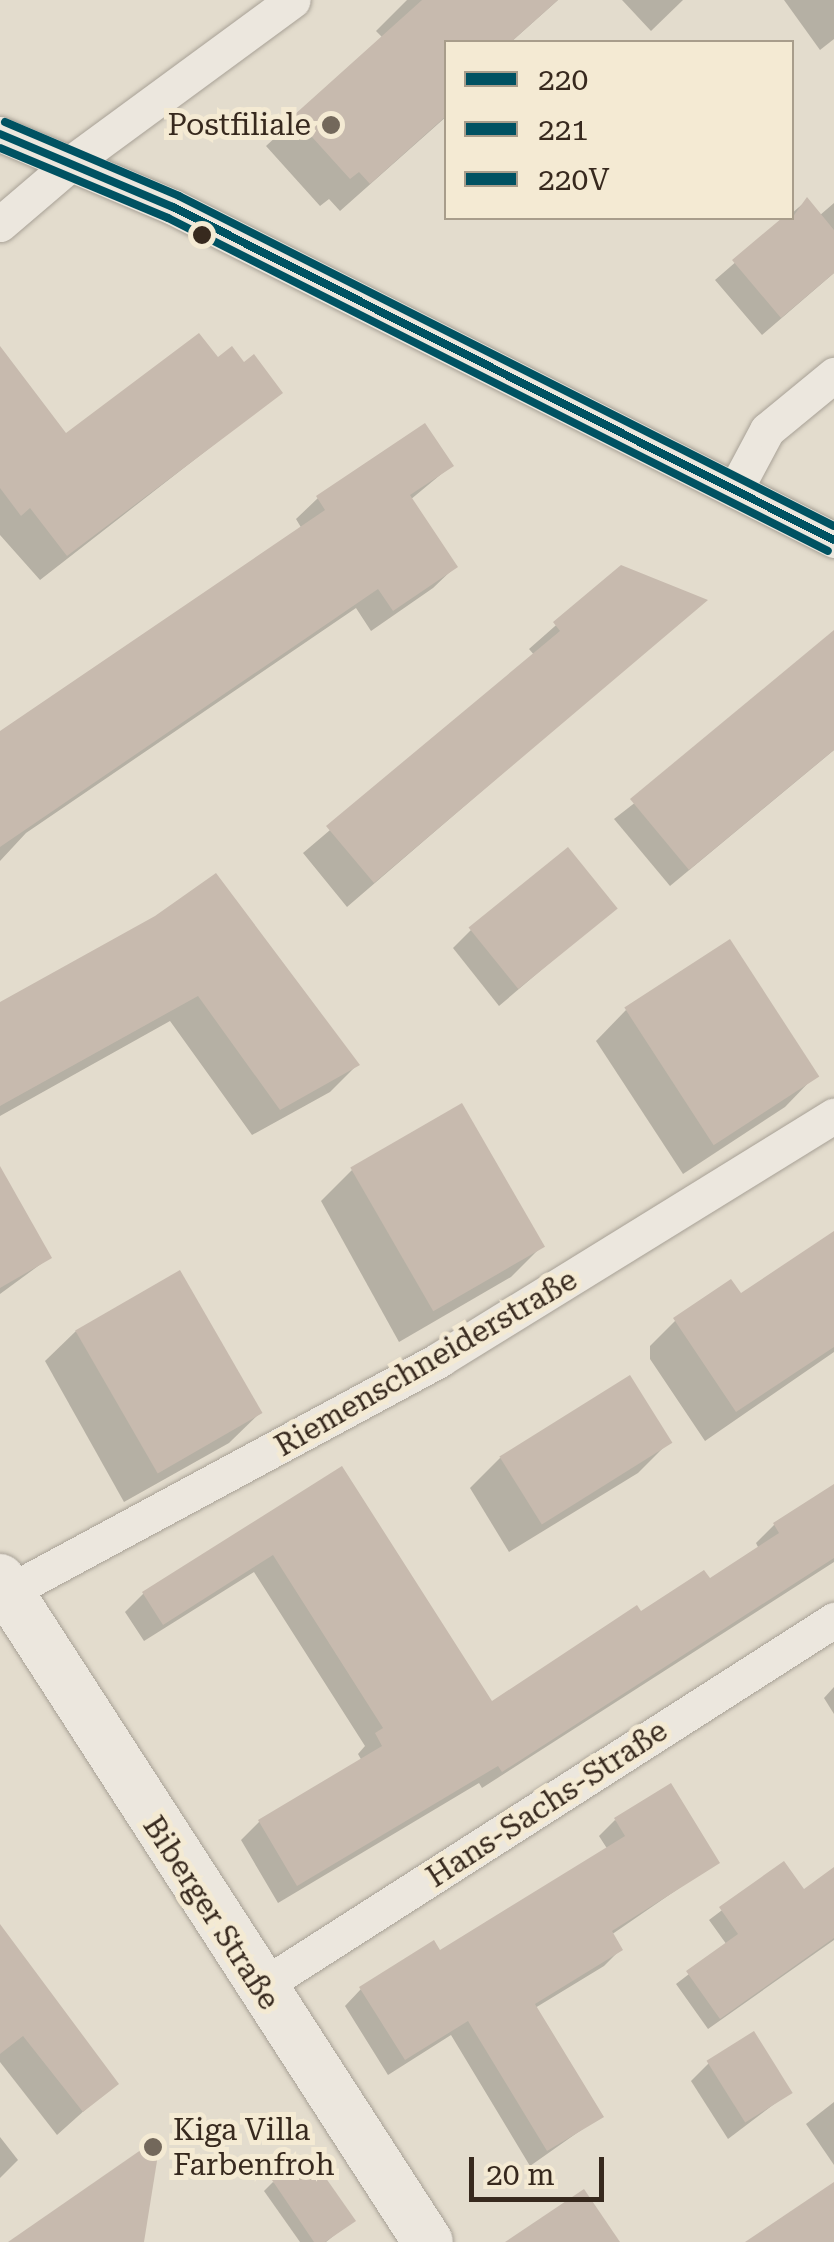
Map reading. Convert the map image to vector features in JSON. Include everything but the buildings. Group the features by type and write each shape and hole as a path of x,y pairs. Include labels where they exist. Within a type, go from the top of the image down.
{"main road":[{"name":"Biberger Straße","path":"4,1586 259,1988 428,2242"}],"street":[{"path":"0,224 75,160 293,0"},
{"path":"0,134 75,160 834,540"},
{"path":"735,490 768,430 834,374"},
{"name":"Riemenschneiderstraße","path":"4,1586 440,1359 834,1116"},
{"name":"Hans-Sachs-Straße","path":"259,1988 834,1620"}],"transit line":[{"name":"220V","path":"5,122 179,196 834,526"},
{"name":"220","path":"0,134 173,207 834,540"},
{"name":"221","path":"0,148 168,218 828,551"}],"place":[{"name":"Postfiliale","path":"331,125"},
{"name":"Kiga Villa Farbenfroh","path":"153,2147"}]}
